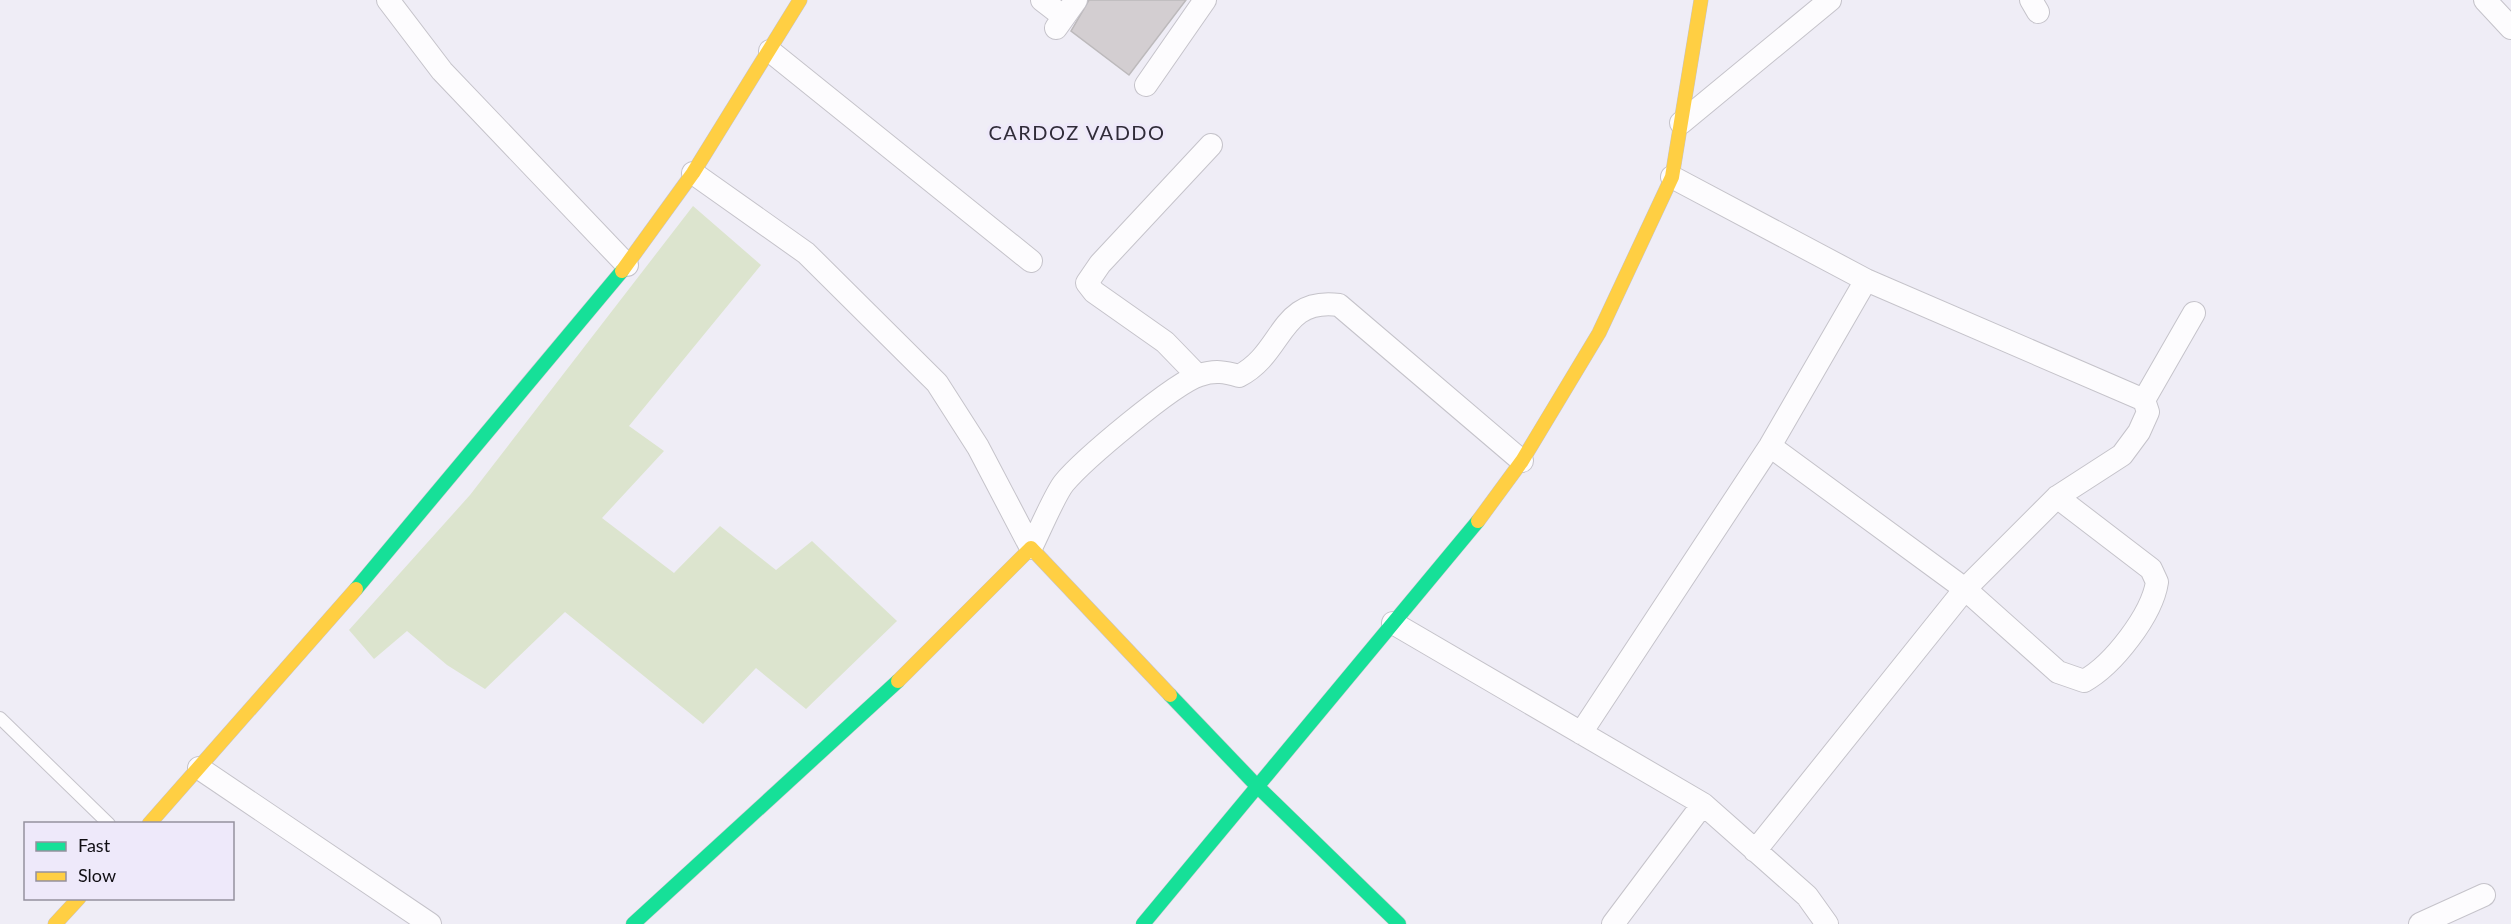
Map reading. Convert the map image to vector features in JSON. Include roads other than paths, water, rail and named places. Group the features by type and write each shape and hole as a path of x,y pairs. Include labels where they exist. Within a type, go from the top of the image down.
{"street":[{"path":"388,0 442,71 627,265"},
{"path":"151,822 317,635 627,265 693,173 800,0"},
{"path":"1041,0 1065,15"},
{"path":"1146,85 1205,0"},
{"path":"1143,924 1256,785 1457,549 1522,461 1599,333 1672,177 1701,0"},
{"path":"1681,123 1830,0"},
{"path":"2485,0 2511,28"},
{"path":"770,51 1031,261"},
{"path":"1197,375 1166,342 1094,292 1087,283 1100,264 1211,146"},
{"path":"693,173 806,253 937,383 978,447 1031,548 1256,785 1400,924"},
{"path":"1672,177 1866,280 2144,400 2148,412 2139,432 2122,455 2057,497 1965,589 1755,851"},
{"path":"1581,733 1770,446 1866,280"},
{"path":"633,924 915,666 1031,548 1062,484 1091,456 1197,375 1220,370 1239,376 1255,368 1304,307 1322,303 1339,305 1522,461"},
{"path":"2144,400 2194,313"},
{"path":"1770,446 1965,589 2058,672 2084,681 2099,673 2149,610 2157,582 2151,569 2057,497"},
{"path":"1393,623 1703,804 1807,896 1827,924"},
{"path":"198,768 430,924"},
{"path":"1613,924 1703,804"},
{"path":"2420,924 2484,895"},
{"path":"55,924 77,900"}],"lane":[{"path":"0,718 107,822"}],"district":[{"name":"CARDOZ VADDO","path":"1077,132"}]}
